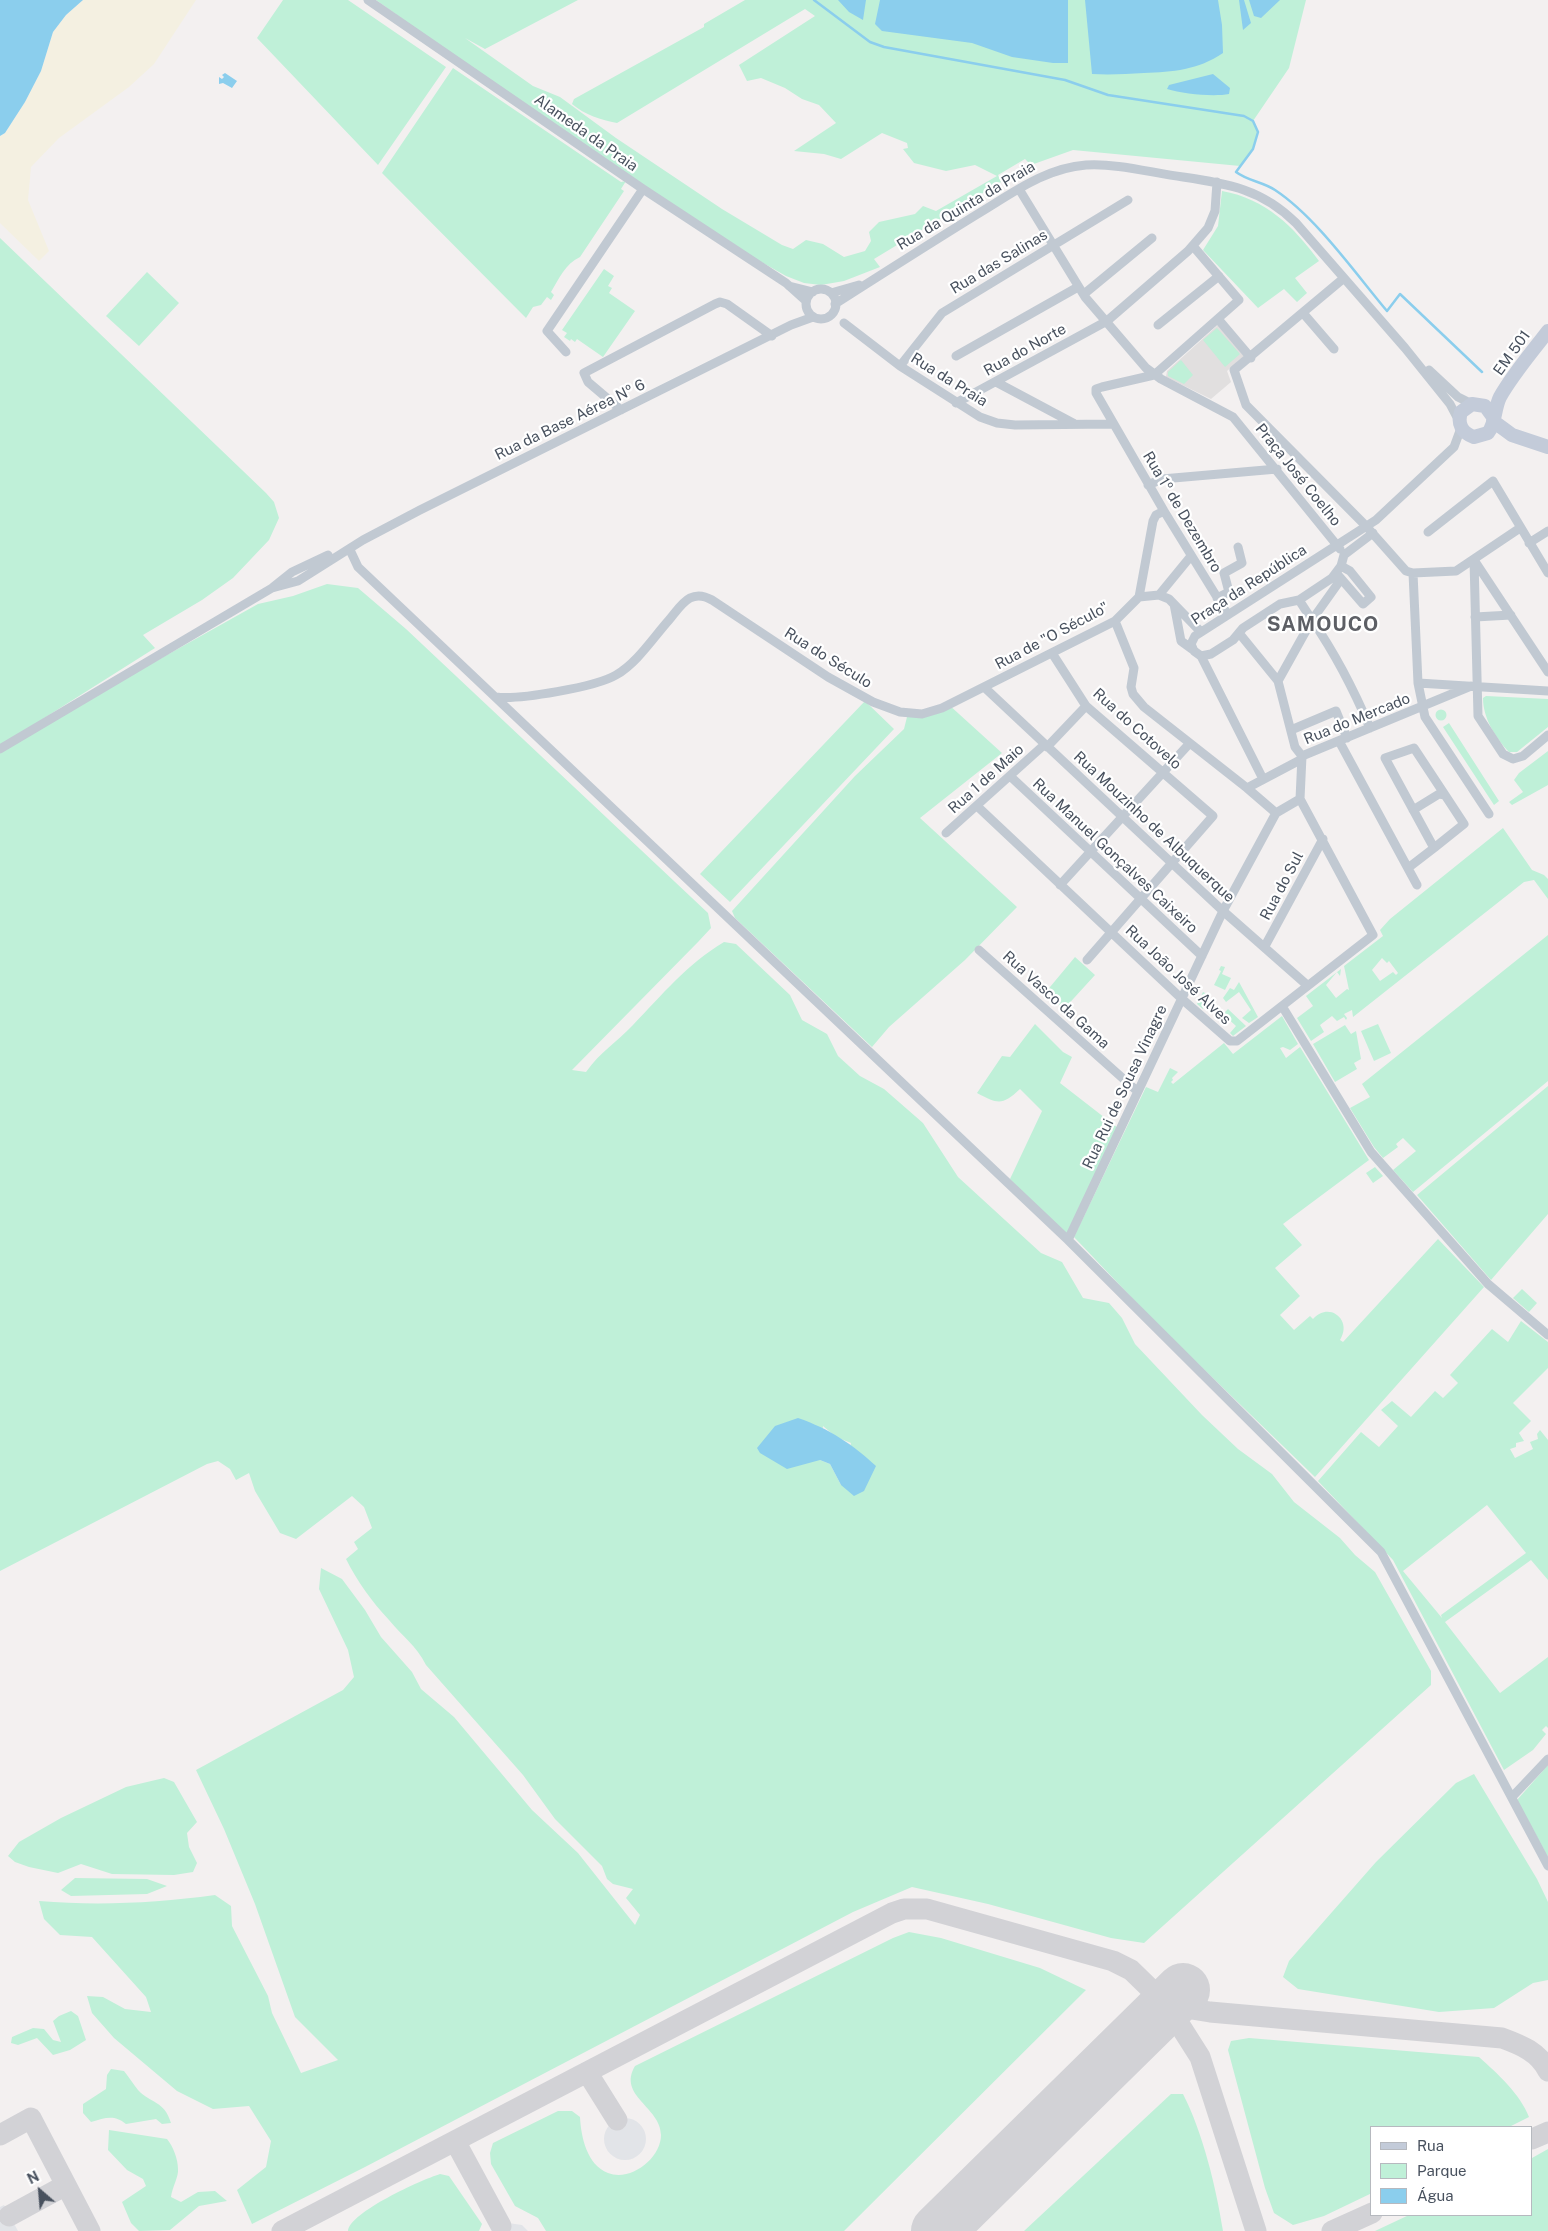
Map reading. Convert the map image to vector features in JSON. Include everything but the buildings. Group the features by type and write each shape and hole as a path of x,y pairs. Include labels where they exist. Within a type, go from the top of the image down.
{"main road":[{"name":"EM 501","path":"1484,436 1491,430 1502,394 1548,331"},
{"name":"EM 501","path":"1460,425 1461,412 1502,394"},
{"path":"1476,404 1489,408 1493,419 1512,435"},
{"path":"1460,425 1468,436 1512,435 1548,445"}],"street":[{"name":"Alameda da Praia","path":"368,0 643,189 789,286"},
{"name":"Rua da Quinta da Praia","path":"835,304 1019,189 1048,174 1086,165 1106,166 1217,182 1250,191 1278,207 1296,223 1405,348 1450,404 1460,425"},
{"name":"Rua do Norte","path":"956,403 1107,321 1193,246 1208,228 1215,211 1217,182"},
{"path":"566,352 547,331 643,189"},
{"path":"1019,189 1081,291 1154,375 1233,417 1238,422"},
{"name":"Rua das Salinas","path":"900,366 942,313 1128,200"},
{"path":"956,356 1081,291 1152,238"},
{"path":"1154,375 1239,300 1193,246"},
{"path":"1158,325 1219,276"},
{"path":"1218,319 1251,358 1344,278"},
{"path":"789,286 813,292 822,290 830,293 867,283"},
{"path":"789,286 807,305 813,317"},
{"path":"791,325 807,305 813,292"},
{"path":"791,325 813,317 826,318 832,313 835,304 830,293"},
{"path":"621,410 588,382 584,373 715,304 720,302 727,304 772,336"},
{"path":"1303,314 1334,349"},
{"name":"Rua da Praia","path":"844,323 900,366 980,417 997,423 1112,424"},
{"name":"Rua da Base Aérea Nº 6","path":"363,540 791,325"},
{"name":"Rua da Quinta da Praia","path":"1405,348 1458,397 1476,404"},
{"name":"Praça José Coelho","path":"1251,358 1234,370 1246,405 1252,409 1370,529 1337,545 1238,422 1252,409"},
{"name":"Rua 1º de Dezembro","path":"1154,375 1096,389 1096,393 1148,485 1228,615"},
{"path":"996,382 1073,424"},
{"path":"1278,681 1312,620 1339,582 1339,570 1344,555 1370,529 1376,520 1449,453 1459,438 1460,425"},
{"path":"1148,485 1162,479 1277,469"},
{"path":"1428,532 1494,481 1548,573"},
{"path":"1164,511 1156,515 1153,521 1139,597 1159,595 1169,598 1201,632"},
{"path":"1370,529 1403,568 1413,573 1456,571 1520,528"},
{"path":"1529,543 1548,531"},
{"path":"272,588 298,581 324,563 350,550 363,540"},
{"path":"0,749 272,588 303,566 363,540"},
{"path":"1337,545 1344,555"},
{"name":"Praça da República","path":"1201,656 1192,649 1192,640 1201,632 1337,545"},
{"path":"1217,598 1229,592 1224,572 1242,562 1238,548"},
{"path":"350,550 358,567 1068,1240 1381,1552 1548,1866"},
{"path":"1159,595 1191,556"},
{"path":"1474,560 1548,672"},
{"path":"1474,560 1474,687 1478,716 1503,754 1513,760 1522,756 1548,735"},
{"path":"1263,779 1201,656 1211,654 1280,604 1299,600 1339,570"},
{"path":"1413,573 1418,683 1425,717 1489,814"},
{"name":"Rua do Século","path":"496,697 520,697 599,683 615,676 627,667 679,608 693,597 708,597 828,677 874,702 900,712 922,714 942,708 984,687"},
{"name":"Rua de \"O Século\"","path":"984,687 1115,621 1139,597"},
{"path":"1299,600 1333,650 1351,684 1370,728"},
{"path":"1174,604 1181,641 1192,649"},
{"path":"1475,617 1510,615"},
{"path":"1115,621 1134,668 1131,687 1133,694 1144,708 1248,788 1276,813 1300,799"},
{"path":"1239,633 1278,681 1296,747 1302,758 1300,799 1323,839"},
{"name":"Rua do Cotovelo","path":"1052,653 1086,706 1214,816 1172,863"},
{"path":"1418,683 1548,691"},
{"name":"Rua Mouzinho de Albuquerque","path":"984,687 1223,911 1266,946 1307,985"},
{"name":"Rua do Mercado","path":"1248,788 1302,758 1343,739 1474,687"},
{"path":"516,716 516,705 520,697"},
{"name":"Rua 1 de Maio","path":"946,833 1046,746 1086,706"},
{"path":"1291,730 1336,711 1343,739 1417,885"},
{"path":"1060,885 1189,744"},
{"path":"1408,868 1434,848 1464,824 1414,748 1385,758 1434,848"},
{"name":"Rua Manuel Gonçalves Caixeiro","path":"1010,776 1202,956"},
{"path":"1413,810 1415,807 1440,794 1445,795"},
{"name":"Rua João José Alves","path":"977,806 1182,999 1230,1041 1237,1041 1373,935 1323,839"},
{"name":"Rua Rui de Sousa Vinagre","path":"1068,1240 1223,911 1276,813"},
{"name":"Rua do Sul","path":"1266,946 1323,839"},
{"path":"1087,960 1172,863"},
{"name":"Rua Vasco da Gama","path":"979,950 1137,1091"},
{"path":"1282,1006 1371,1152 1488,1284 1548,1335"},
{"path":"1512,1797 1548,1759"}],"shaded area":[{"path":"1218,325 1244,356 1227,371 1231,382 1211,399 1166,377 1167,371"},
{"path":"621,2118 629,2118 640,2124 646,2139 640,2154 629,2160 621,2160 610,2154 604,2143 604,2135 610,2124"},
{"path":"4,2205 18,2231 0,2231 0,2207"},
{"path":"508,2223 522,2225 528,2231 495,2231"}],"green space":[{"path":"283,0 348,0 446,67 378,165 257,38"},
{"path":"376,0 578,0 485,49 465,38 533,86 560,97 616,138 722,209 782,245 793,249 806,240 823,244 844,257 865,251 871,241 869,232 879,222 915,214 923,206 936,211 997,176 975,165 946,171 914,163 903,149 908,148 907,143 882,133 841,159 824,154 794,151 836,123 819,105 802,99 785,88 761,78 747,81 739,65 815,16 805,9 617,123 599,119 582,111 572,104 574,99 704,27 704,24 745,0 1306,0 1289,68 1253,121 1258,132 1253,149 1240,166 1073,150 1031,165 1025,159 998,175 1001,182 874,259 880,267 844,281 821,285 804,283 786,276 756,259 562,133"},
{"path":"453,68 621,182 626,181 621,189 624,191 580,257 566,268 560,277 551,292 554,295 551,300 547,297 541,305 533,307 526,318 382,173"},
{"path":"1222,191 1252,200 1265,207 1299,236 1319,261 1295,278 1307,293 1297,302 1284,289 1258,308 1203,250 1218,226"},
{"path":"0,238 266,493 274,502 279,518 269,540 233,578 202,600 143,635 155,648 0,746"},
{"path":"604,269 614,276 608,286 612,288 609,293 635,311 603,357 577,339 575,342 571,339 570,341 564,337 567,333 562,330"},
{"path":"147,272 179,303 139,346 106,316"},
{"path":"1217,328 1240,354 1225,367 1203,340"},
{"path":"1181,360 1193,375 1184,384 1168,376 1168,372"},
{"path":"327,584 358,588 406,629 708,913 711,928 572,1070 586,1072 597,1058 627,1031 698,960 724,942 736,944 790,995 802,1020 827,1034 838,1056 860,1076 884,1089 923,1123 958,1177 1041,1253 1062,1262 1083,1298 1109,1303 1122,1318 1135,1344 1202,1415 1238,1449 1272,1474 1294,1502 1340,1538 1355,1555 1375,1572 1431,1671 1431,1685 1144,1943 1111,1938 988,1904 912,1887 853,1912 252,2224 237,2190 266,2167 271,2141 249,2106 213,2109 177,2091 114,2038 92,2013 87,1996 103,1997 125,2009 151,2012 146,1997 92,1937 60,1935 44,1919 39,1901 127,1903 215,1895 231,1906 232,1926 268,1996 272,2013 301,2073 338,2060 295,2017 255,1904 224,1829 196,1770 343,1690 354,1677 348,1650 319,1589 321,1568 342,1579 365,1610 381,1637 412,1672 421,1689 454,1717 532,1810 578,1853 635,1925 640,1915 626,1898 633,1889 613,1884 607,1879 602,1866 555,1819 523,1775 426,1665 414,1646 365,1591 346,1559 358,1549 354,1542 372,1528 364,1507 352,1496 296,1539 280,1533 255,1491 249,1473 236,1480 230,1469 218,1461 207,1464 0,1571 0,753 149,665 258,604 293,596","holes":["823,1426 836,1437 851,1443 841,1485 830,1464 820,1460"]},
{"path":"1486,696 1548,699 1548,727 1517,752 1509,752 1495,734 1485,713 1483,698"},
{"path":"865,701 894,729 730,902 700,874"},
{"path":"948,704 1002,753 920,818 1017,907 965,960 889,1027 872,1047 735,918 732,911 855,776 904,729 908,713"},
{"path":"1441,709 1447,715 1441,721 1435,715"},
{"path":"1449,723 1499,801 1494,805 1443,727"},
{"path":"1548,751 1548,785 1512,805 1509,802 1523,792 1514,780 1519,773"},
{"path":"1503,828 1532,870 1544,875 1548,879 1548,899 1534,880 1524,882 1353,1017 1352,1010 1344,1014 1347,1018 1346,1020 1344,1017 1337,1021 1332,1016 1320,1025 1324,1032 1311,1041 1297,1018 1313,1006 1306,996 1337,972 1326,985 1336,998 1347,989 1349,990 1344,966 1383,936 1380,930 1390,919","holes":["1382,958 1387,963 1389,961 1398,973 1396,975 1393,972 1380,981 1372,970"]},
{"path":"1548,935 1548,1081 1413,1192 1393,1170 1416,1151 1403,1138 1396,1144 1398,1147 1383,1158 1350,1108 1370,1097 1362,1084"},
{"path":"1075,957 1095,975 1064,1009 1045,993"},
{"path":"1221,966 1225,967 1222,974 1231,978 1225,990 1214,985 1221,971 1219,970"},
{"path":"1239,982 1258,1017 1249,1023 1242,1018 1251,1010 1239,992 1226,1002 1223,998 1230,988 1234,990"},
{"path":"1203,992 1209,995 1203,1009 1197,1004"},
{"path":"1228,1009 1246,1026 1233,1036 1230,1033 1236,1026 1223,1014"},
{"path":"1282,1016 1298,1044 1290,1050 1283,1047 1280,1048 1286,1058 1300,1047 1369,1160 1283,1224 1302,1245 1275,1268 1300,1296 1280,1315 1294,1330 1310,1316 1313,1319 1319,1314 1332,1312 1337,1315 1344,1326 1340,1340 1343,1342 1438,1239 1484,1287 1315,1477 1153,1320 1074,1237 1146,1087 1158,1092 1170,1068 1178,1072 1172,1078 1171,1082 1173,1084 1224,1043 1233,1054"},
{"path":"1035,1024 1063,1052 1072,1057 1060,1083 1118,1128 1065,1237 1010,1179 1042,1111 1020,1089 1009,1098 1000,1102 977,1093 1002,1056 1010,1057"},
{"path":"1378,1024 1391,1053 1374,1061 1361,1031"},
{"path":"1345,1025 1351,1034 1356,1031 1361,1059 1354,1063 1357,1069 1335,1082 1313,1044"},
{"path":"1548,1086 1548,1214 1491,1280 1417,1195"},
{"path":"1375,1167 1383,1176 1373,1183 1366,1173"},
{"path":"1522,1289 1537,1303 1529,1312 1513,1298"},
{"path":"1521,1321 1548,1342 1548,1368 1513,1403 1531,1421 1519,1433 1524,1441 1516,1443 1516,1447 1510,1449 1515,1458 1533,1449 1530,1442 1538,1439 1537,1434 1540,1430 1548,1440 1548,1580 1531,1560 1445,1622 1500,1693 1548,1657 1548,1728 1546,1726 1542,1730 1546,1734 1533,1750 1504,1770 1393,1560 1318,1481 1361,1432 1379,1447 1398,1426 1381,1410 1392,1401 1411,1417 1435,1391 1443,1398 1458,1383 1450,1375 1492,1329 1508,1342","holes":["1487,1505 1526,1553 1441,1615 1442,1618 1403,1571"]},
{"path":"1548,1765 1548,1857 1517,1800"},
{"path":"1474,1774 1537,1879 1548,1902 1548,1980 1533,1983 1494,2008 1439,2012 1298,1989 1283,1977 1289,1961 1376,1862 1456,1783"},
{"path":"164,1778 174,1782 197,1822 187,1833 189,1847 197,1863 193,1872 174,1875 112,1874 81,1864 58,1873 29,1867 15,1862 8,1856 19,1842 61,1818 126,1787"},
{"path":"75,1878 147,1879 167,1886 147,1894 71,1896 61,1890"},
{"path":"909,1932 941,1938 1040,1968 1086,1990 844,2231 546,2231 538,2218 515,2206 491,2164 490,2153 493,2143 558,2111 572,2111 580,2117 586,2150 595,2164 608,2173 617,2175 635,2171 650,2160 656,2152 660,2144 661,2135 659,2125 631,2086 631,2076 635,2066 893,1938"},
{"path":"71,2011 78,2016 86,2040 70,2050 53,2055 37,2038 18,2045 11,2043 12,2037 33,2028 44,2029 53,2040 61,2042 53,2021"},
{"path":"1249,2038 1479,2057 1514,2092 1529,2117 1511,2126 1370,2126 1370,2194 1324,2216 1293,2225 1274,2213 1265,2188 1228,2050 1231,2041"},
{"path":"111,2069 124,2071 138,2090 165,2110 171,2123 162,2124 156,2119 126,2124 113,2118 91,2122 83,2113 83,2104 106,2089 107,2075"},
{"path":"1171,2094 1183,2094 1197,2126 1213,2179 1223,2231 1024,2231"},
{"path":"109,2130 167,2139 175,2153 178,2165 171,2197 181,2202 198,2192 215,2191 227,2201 199,2206 170,2230 139,2231 131,2223 122,2202 146,2186 143,2179 127,2170 108,2150"},
{"path":"1548,2149 1548,2231 1375,2231 1407,2216 1533,2216 1533,2157"},
{"path":"440,2174 449,2176 482,2224 479,2231 348,2231 352,2223 373,2206 403,2190"}],"sand":[{"path":"83,0 196,0 154,64 129,87 59,138 31,167 28,200 49,251 39,261 0,223 0,136 5,133 25,102 41,71 53,32 66,15"}],"water":[{"path":"0,0 83,0 66,15 53,32 41,71 25,102 5,133 0,136"},
{"path":"838,0 866,0 863,20 849,12"},
{"path":"880,0 1068,0 1068,63 1053,63 1012,57 972,43 882,31 875,24"},
{"path":"1085,0 1218,0 1222,25 1223,53 1195,67 1175,71 1092,74"},
{"path":"1239,0 1244,0 1251,23 1243,30"},
{"path":"1249,0 1280,0 1261,18 1254,16"},
{"path":"225,73 237,81 232,88 223,83 219,84 219,77 222,79 224,77 222,75"},
{"path":"1213,74 1230,88 1229,94 1198,95 1167,89 1169,85"},
{"path":"798,1418 840,1438 876,1466 864,1491 854,1496 841,1485 830,1464 820,1460 787,1469 760,1453 757,1448 775,1426"}],"waterway":[{"path":"814,0 870,42 884,47 1065,80 1108,95 1244,116 1253,121 1258,132 1253,149 1236,172 1266,185 1290,201 1320,230 1387,311 1400,294 1482,372"}],"taxiway":[{"path":"282,2231 892,1913 904,1909 927,1909 1113,1961 1131,1970 1167,2005 1200,2057 1256,2231"},
{"path":"1167,2005 1210,2012 1502,2038 1534,2054 1548,2071"},
{"path":"587,2072 617,2120"},
{"path":"0,2135 31,2118 90,2231"},
{"path":"1533,2139 1548,2132"},
{"path":"455,2141 501,2226"},
{"path":"9,2216 66,2185"},
{"path":"1332,2231 1370,2214"}],"runway":[{"path":"938,2231 1183,1990"}],"district":[{"name":"SAMOUCO","path":"1323,625"}]}
